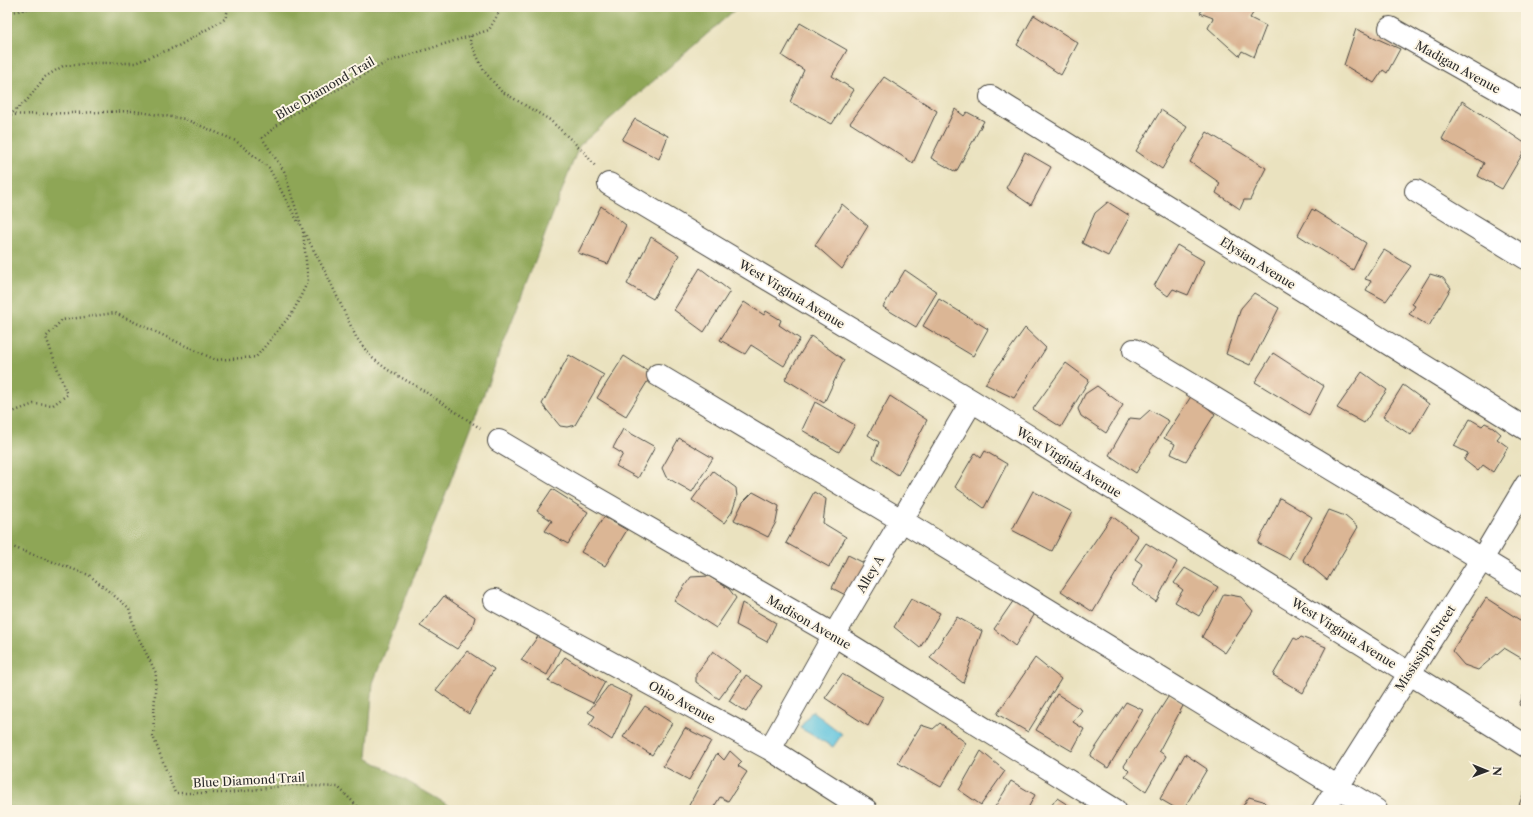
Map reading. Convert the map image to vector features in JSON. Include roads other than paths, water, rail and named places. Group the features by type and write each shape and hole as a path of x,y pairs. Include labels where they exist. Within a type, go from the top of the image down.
{"street":[{"name":"Madigan Avenue","path":"1390,28 1526,105"},
{"name":"Elysian Avenue","path":"991,97 1526,429"},
{"name":"West Virginia Avenue","path":"608,184 972,401 1526,746"},
{"path":"1416,191 1526,258"},
{"path":"1134,350 1526,586"},
{"path":"658,375 902,520 1376,810"},
{"name":"Alley A","path":"770,749 834,635 972,401"},
{"name":"Madison Avenue","path":"499,441 834,635 1115,810"},
{"name":"Mississippi Street","path":"1323,810 1482,559 1526,485"},
{"name":"Ohio Avenue","path":"495,600 770,749 866,810"}],"water":[{"path":"812,711 842,734 833,747 800,728"}]}
